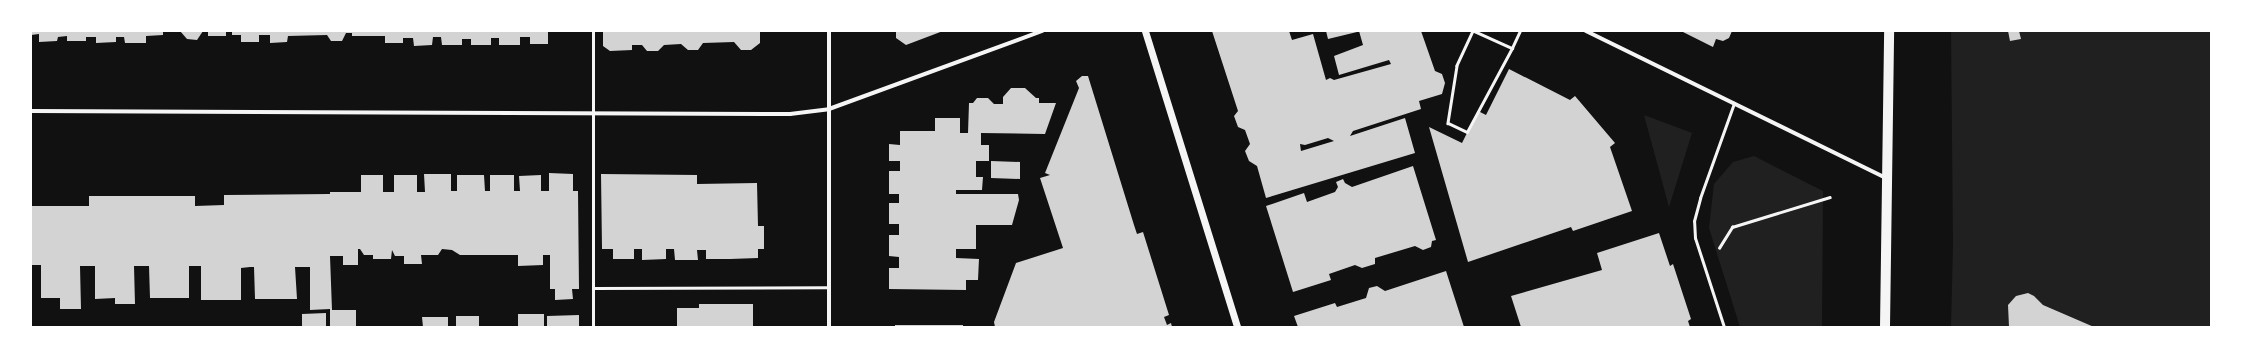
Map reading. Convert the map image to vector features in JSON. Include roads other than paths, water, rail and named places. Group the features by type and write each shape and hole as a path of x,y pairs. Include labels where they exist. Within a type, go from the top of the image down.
{"main road":[{"path":"1885,327 1889,31"}],"street":[{"path":"829,327 830,31"},
{"path":"31,111 790,114 829,109 1042,31"},
{"path":"1145,31 1238,327"},
{"path":"1586,31 1886,178"}],"lane":[{"path":"593,31 593,327"},
{"path":"1724,327 1695,238 1694,221 1700,198 1734,103"},
{"path":"593,288 829,287"}]}
